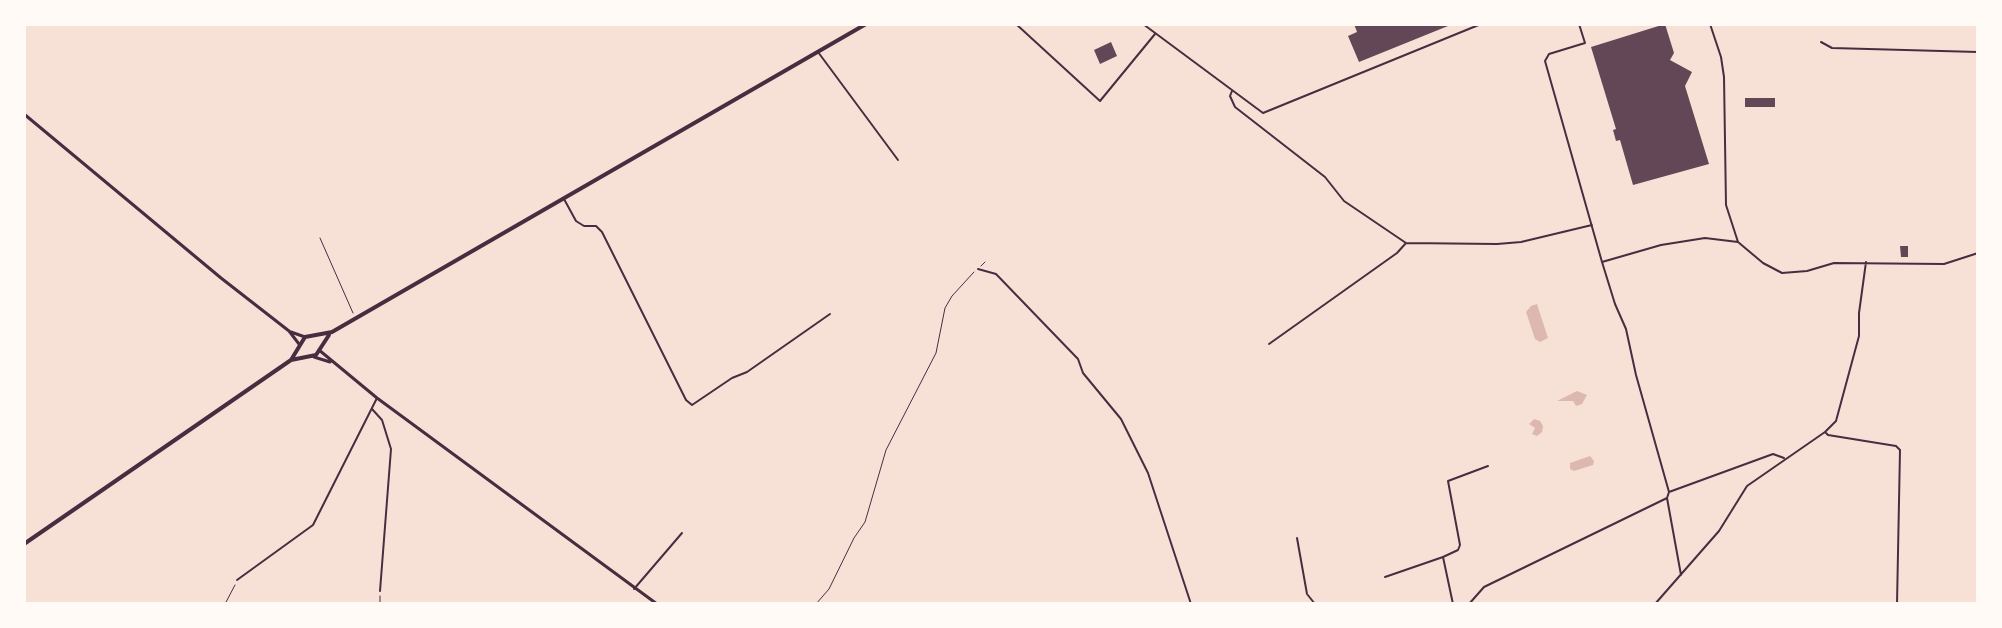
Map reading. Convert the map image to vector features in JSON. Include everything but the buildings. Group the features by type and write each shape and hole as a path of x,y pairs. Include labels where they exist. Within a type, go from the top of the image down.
{"highway":[{"path":"291,360 305,337 332,332 866,24"},
{"path":"24,544 291,360 304,356 314,357 332,332"},
{"path":"314,337 320,348"},
{"path":"299,346 304,356"}],"main road":[{"path":"24,114 212,271 289,331 305,337"},
{"path":"289,331 299,346"},
{"path":"320,348 332,363 377,398 657,604"},
{"path":"314,357 332,363"}],"street":[{"path":"1016,24 1100,101 1155,34"},
{"path":"1143,24 1263,113 1481,24"},
{"path":"1579,24 1585,43 1548,54 1545,61 1602,262 1615,304 1626,328 1669,492 1667,498 1681,575"},
{"path":"1710,24 1724,77 1726,205 1738,242 1763,263 1782,273 1808,271 1834,263 1944,264 1978,253"},
{"path":"1821,42 1832,48 1978,52"},
{"path":"818,52 898,160"},
{"path":"1232,91 1230,96 1235,107 1325,177 1344,201 1406,243 1521,242 1592,225"},
{"path":"564,199 576,221 585,226 596,226 602,232 686,400 692,405 732,378 747,372 830,314"},
{"path":"1602,262 1680,241 1705,238 1738,242"},
{"path":"1269,344 1397,253 1406,243"},
{"path":"1655,604 1719,531 1747,486 1832,426 1841,410 1859,336 1859,313 1866,262"},
{"path":"978,269 996,274 1078,359 1083,373 1121,418 1148,473 1191,604"},
{"path":"237,580 313,525 377,398"},
{"path":"372,409 382,420 391,449 380,591"},
{"path":"1825,432 1828,435 1896,446 1900,450 1897,604"},
{"path":"1669,492 1773,454 1784,458"},
{"path":"1385,577 1443,557 1459,548 1448,481 1488,466"},
{"path":"1469,604 1484,587 1667,498"},
{"path":"634,589 682,533"},
{"path":"1297,538 1307,594 1315,604"},
{"path":"1443,557 1453,604"}],"path":[{"path":"320,238 355,318"},
{"path":"816,604 829,589 854,538 865,522 886,450 936,353 945,308 957,290 985,262"},
{"path":"225,604 237,580"},
{"path":"380,591 380,604"}],"shaded area":[{"path":"1537,304 1548,338 1540,342 1535,339 1526,312 1531,306"},
{"path":"1577,391 1587,395 1582,404 1576,406 1573,401 1557,401"},
{"path":"1534,419 1540,421 1543,426 1542,432 1537,436 1532,434 1535,428 1529,424"},
{"path":"1590,456 1594,461 1593,465 1574,471 1570,469 1570,463"}]}
